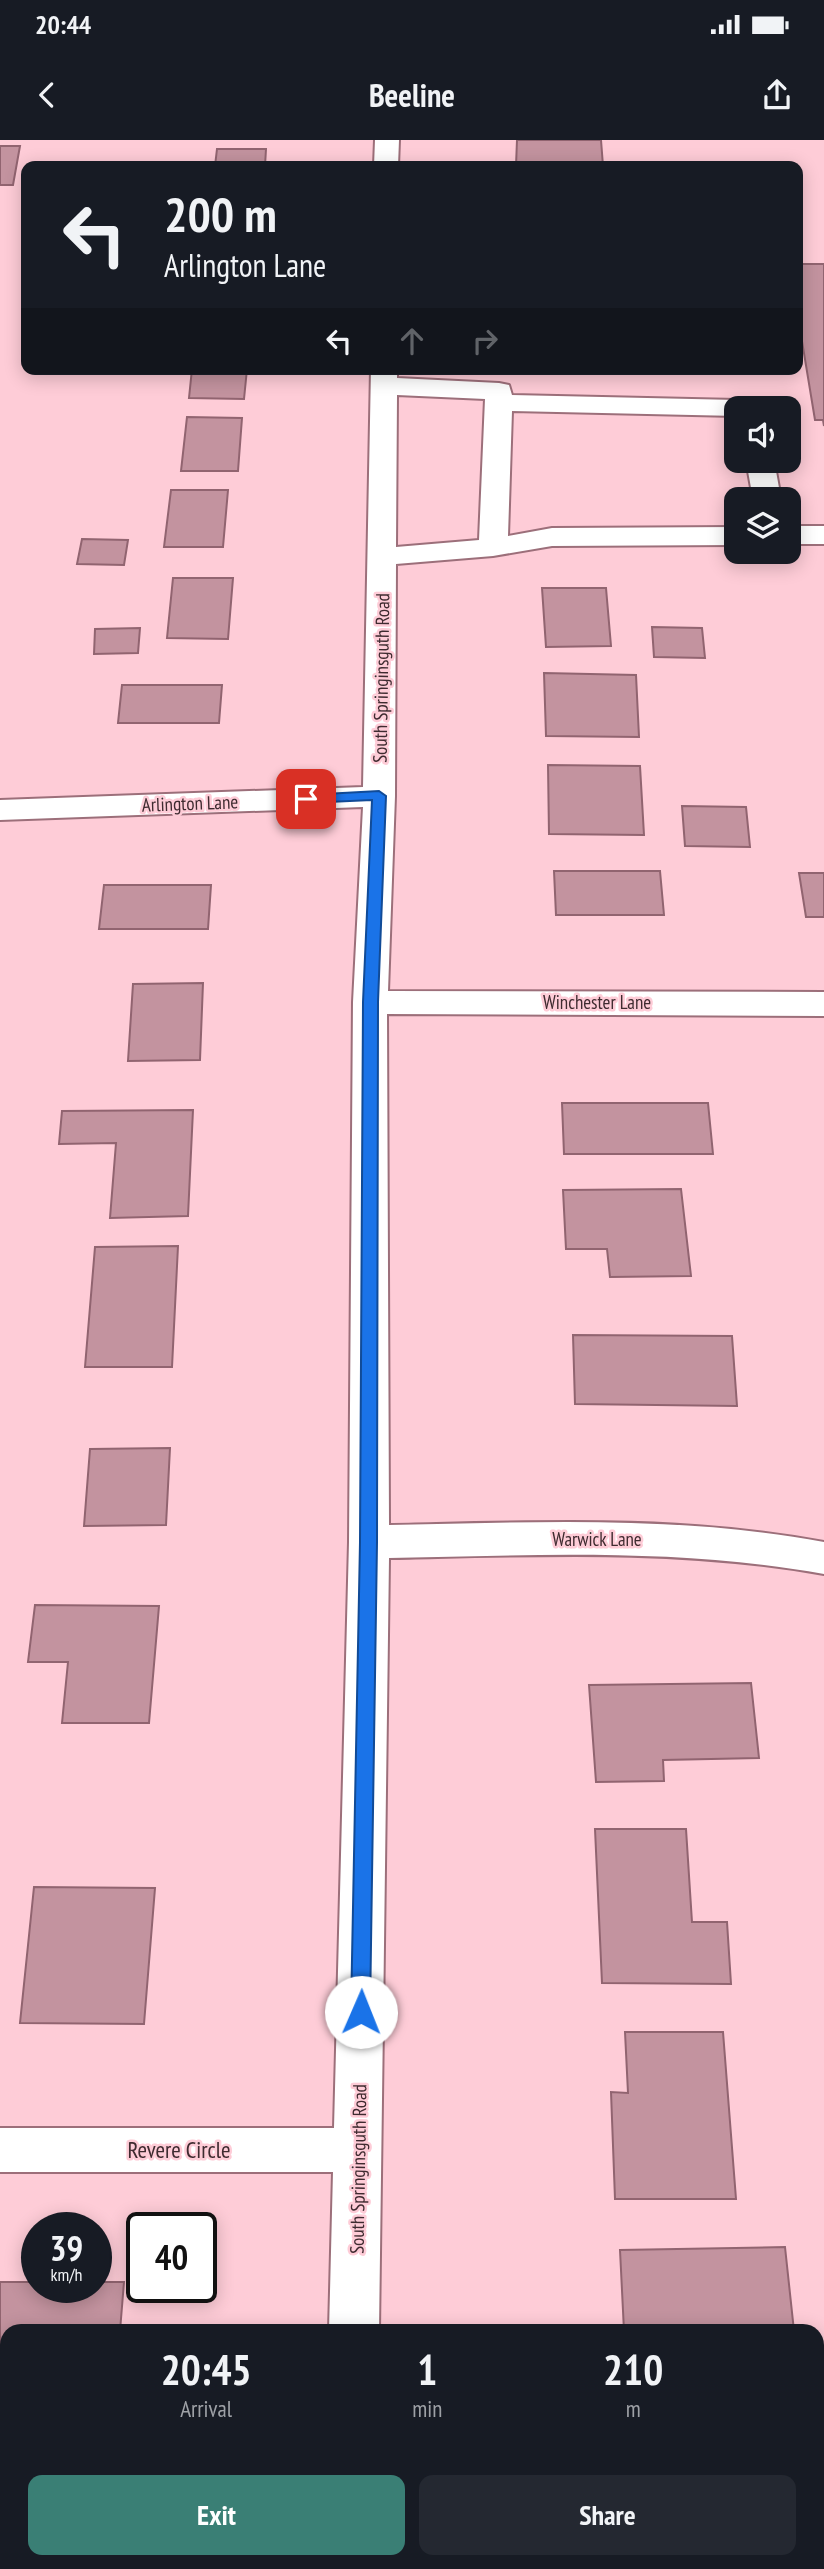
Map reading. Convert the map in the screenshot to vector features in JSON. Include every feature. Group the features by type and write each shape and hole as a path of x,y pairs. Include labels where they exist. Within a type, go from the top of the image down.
{"street":[{"path":"386,161 387,140"},
{"path":"384,378 499,391 493,547"},
{"name":"South Springinsguth Road","path":"354,2324 369,1542 370,1002 379,796 384,378"},
{"path":"499,403 724,408"},
{"path":"801,535 824,535"},
{"path":"382,557 493,547 552,537 724,536"},
{"name":"Arlington Lane","path":"0,810 379,796"},
{"name":"Winchester Lane","path":"370,1002 824,1004"},
{"name":"Warwick Lane","path":"369,1542 632,1538 796,1552 824,1558"},
{"name":"Revere Circle","path":"0,2150 358,2150"}],"building":[{"path":"517,140 601,140 603,161 516,161"},
{"path":"0,146 20,146 13,185 0,185"},
{"path":"217,149 266,149 265,161 216,161"},
{"path":"803,264 824,264 824,426 823,420 815,420 803,347"},
{"path":"191,375 246,375 244,399 189,398"},
{"path":"187,417 242,418 238,471 181,471"},
{"path":"171,490 228,490 223,547 164,547"},
{"path":"82,539 128,540 124,565 77,564"},
{"path":"173,578 233,578 228,639 167,638"},
{"path":"542,588 606,588 611,646 546,647"},
{"path":"652,627 702,628 705,658 654,657"},
{"path":"140,628 138,653 94,654 95,629"},
{"path":"544,673 636,675 639,737 546,736"},
{"path":"122,685 222,685 219,723 118,723"},
{"path":"548,765 640,766 644,835 549,834"},
{"path":"682,806 746,807 750,847 685,846"},
{"path":"554,871 660,871 664,915 556,915"},
{"path":"799,873 824,873 824,917 806,917"},
{"path":"104,885 211,885 208,929 99,929"},
{"path":"203,983 200,1060 128,1061 133,984"},
{"path":"562,1103 708,1103 713,1154 564,1154"},
{"path":"193,1110 188,1216 110,1218 116,1143 59,1144 62,1111"},
{"path":"681,1189 691,1276 610,1277 607,1249 566,1249 563,1190"},
{"path":"178,1246 172,1367 85,1367 95,1247"},
{"path":"573,1335 732,1336 737,1406 575,1404"},
{"path":"170,1448 166,1525 84,1526 90,1449"},
{"path":"35,1605 159,1606 149,1723 62,1723 68,1662 28,1662"},
{"path":"751,1683 759,1758 663,1760 664,1781 596,1782 589,1685"},
{"path":"595,1829 686,1829 692,1922 727,1922 731,1984 602,1983"},
{"path":"34,1887 155,1888 144,2024 20,2023"},
{"path":"625,2032 723,2032 736,2199 615,2199 611,2092 628,2093"},
{"path":"785,2247 793,2324 624,2324 620,2250"},
{"path":"0,2282 21,2282 21,2303 112,2303 112,2282 124,2282 121,2324 0,2324"}],"route":[{"path":"306,799 379,796 370,1002 369,1542 361,2012"}]}
